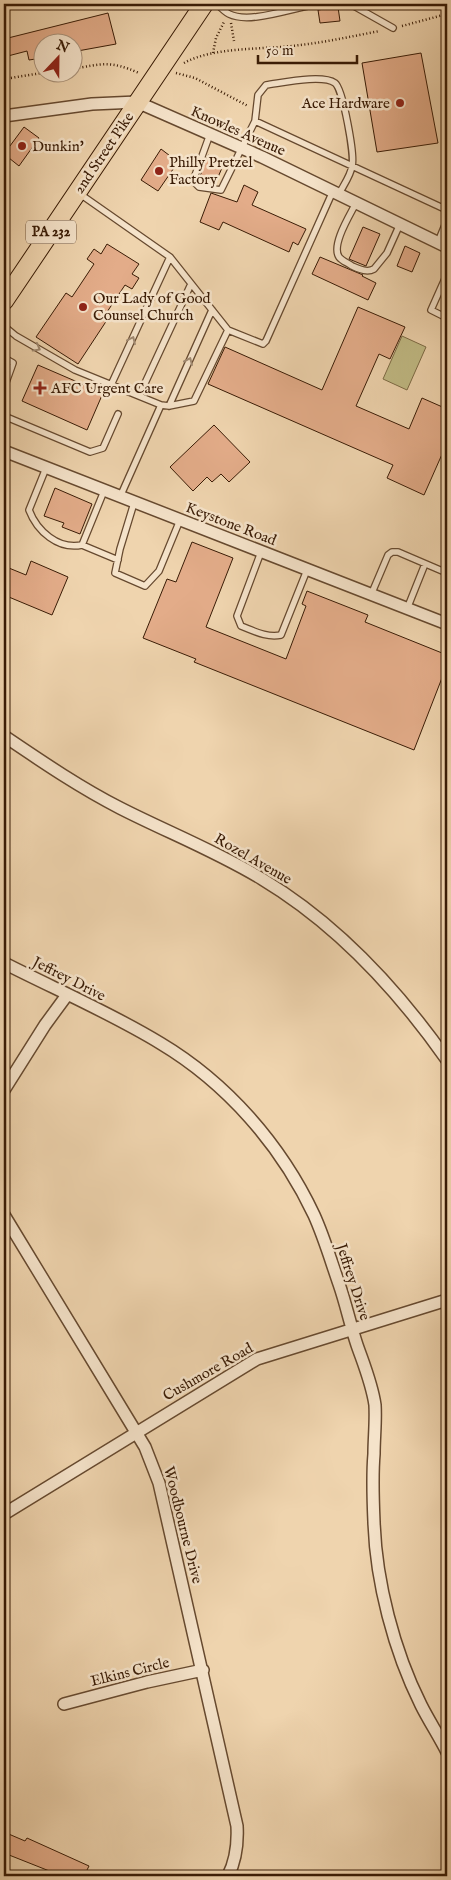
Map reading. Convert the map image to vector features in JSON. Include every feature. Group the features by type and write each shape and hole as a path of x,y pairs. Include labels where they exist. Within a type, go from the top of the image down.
{"main road":[{"name":"2nd Street Pike","path":"4,301 204,4"}],"street":[{"name":"Knowles Avenue","path":"4,116 92,104 137,102 241,148 442,245"},
{"name":"Keystone Road","path":"4,451 407,609 446,621"},
{"name":"Rozel Avenue","path":"4,736 77,783 119,807 228,860 263,880 298,904 332,930 383,978 447,1060"},
{"name":"Jeffrey Drive","path":"4,963 144,1033 173,1051 226,1093 254,1122 300,1188 322,1234 370,1383 376,1426 372,1491 374,1526 383,1587 394,1634 421,1705 447,1752"},
{"path":"4,1090 45,1025 67,995"},
{"name":"Woodbourne Drive","path":"4,1215 135,1433 151,1461 159,1482 237,1826 238,1838 235,1858 228,1876"},
{"name":"Cushmore Road","path":"4,1514 257,1359 353,1331 447,1300"},
{"name":"Elkins Circle","path":"64,1704 147,1682 203,1670"}],"lane":[{"path":"217,4 229,14 243,17 320,4"},
{"path":"345,4 354,6 393,28"},
{"path":"78,192 170,257 228,330 263,344 336,193 353,166 344,102 340,90 335,83 321,79 266,85 258,94 255,121 221,190 199,187 193,181 210,134"},
{"path":"255,121 447,210"},
{"path":"356,203 337,244 340,259 350,264 366,271 374,270 386,253 400,224"},
{"path":"442,245 447,220"},
{"path":"112,385 170,257"},
{"path":"447,274 431,310 447,318"},
{"path":"139,396 191,284"},
{"path":"169,406 212,310"},
{"path":"4,326 16,336 76,370 161,405 169,406 194,401 228,330"},
{"path":"4,358 13,363 4,388"},
{"path":"120,497 161,405"},
{"path":"4,416 90,452 103,448 118,414"},
{"path":"46,468 29,510 34,522 46,535 58,543 74,547 82,545 118,560"},
{"path":"82,545 104,491"},
{"path":"134,503 115,573 145,586 159,571 180,520"},
{"path":"261,552 237,616 241,626 253,631 272,637 281,635 307,570"},
{"path":"372,595 388,555 392,552 398,552 447,573"},
{"path":"407,609 425,564"}],"path":[{"path":"229,14 234,41"},
{"path":"213,53 219,29 229,14"},
{"path":"191,59 213,53 300,45 393,28 447,14"},
{"path":"82,67 108,63 120,65 141,75"},
{"path":"174,73 195,78 257,111"},
{"path":"4,79 32,75"}],"shaded area":[{"path":"402,336 426,347 407,390 383,379"}],"building":[{"path":"338,7 340,21 320,23 318,10"},
{"path":"108,13 116,44 82,50 82,32 32,32"},
{"path":"32,32 32,60 29,60 27,51 4,57 4,39"},
{"name":"Ace Hardware","path":"421,53 438,143 377,152 362,63"},
{"name":"Dunkin'","path":"24,127 39,138 19,166 4,154"},
{"name":"Philly Pretzel Factory","path":"161,149 178,162 158,191 141,180"},
{"path":"208,155 225,161 215,184 199,179"},
{"path":"244,185 258,192 252,205 306,229 298,245 293,242 289,252 223,222 219,230 200,222 211,193 237,202"},
{"path":"363,227 380,234 366,266 349,259"},
{"name":"Our Lady of Good Counsel Church","path":"107,244 139,264 132,274 139,278 132,289 125,285 103,318 107,320 78,364 36,337 66,293 72,297 94,264 87,259 94,249 101,254"},
{"path":"405,246 420,253 412,272 397,266"},
{"path":"320,257 363,275 376,283 368,300 312,274"},
{"path":"358,307 405,327 390,359 379,354 356,406 409,429 422,398 447,409 447,443 424,495 387,478 393,465 208,384 225,347 322,390"},
{"path":"38,365 103,393 87,430 22,401"},
{"path":"214,425 250,462 229,482 221,474 212,482 207,477 193,491 170,467"},
{"path":"55,488 92,504 80,534 62,527 64,523 44,516"},
{"path":"192,542 233,558 206,627 286,659 306,606 302,604 307,591 368,615 365,622 447,655 447,665 414,750 194,662 196,659 143,638 167,579 176,582"},
{"path":"31,561 68,577 52,615 4,595 4,566 26,575"},
{"path":"4,1832 25,1841 27,1838 89,1866 84,1876 62,1876 4,1853"}],"place":[{"name":"Ace Hardware","path":"400,103"},
{"name":"Dunkin'","path":"22,146"},
{"name":"Philly Pretzel Factory","path":"159,171"},
{"name":"Our Lady of Good Counsel Church","path":"83,307"},
{"name":"AFC Urgent Care","path":"40,388"}]}
